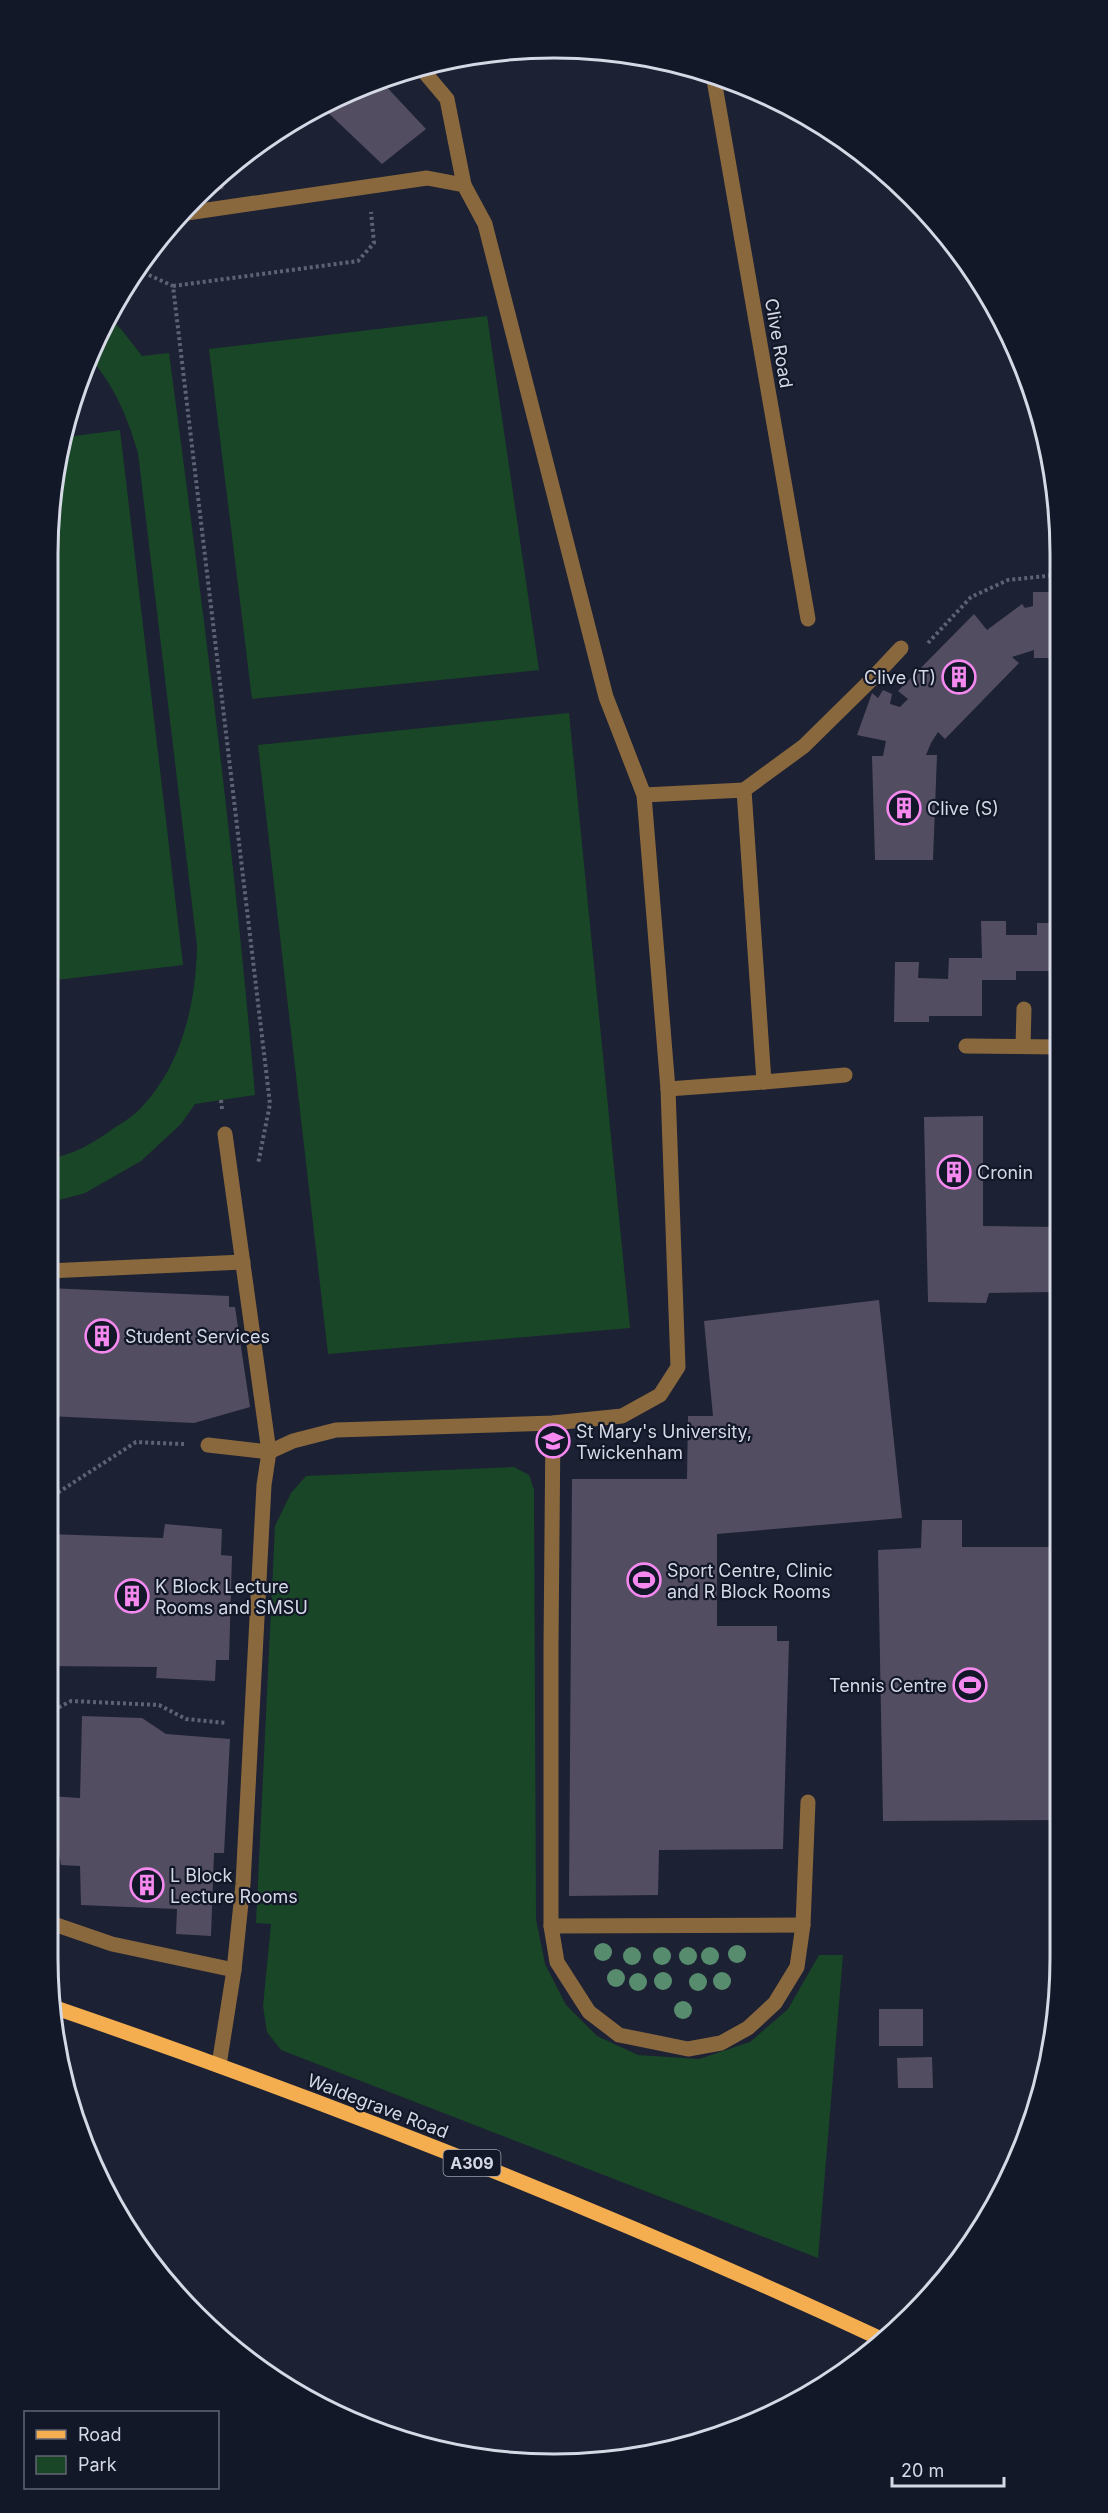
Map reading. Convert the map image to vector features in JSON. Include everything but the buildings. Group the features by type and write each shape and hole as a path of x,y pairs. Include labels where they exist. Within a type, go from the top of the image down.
{"main road":[{"name":"Waldegrave Road","path":"62,2013 219,2065 560,2197 874,2338"}],"street":[{"path":"208,1445 269,1452 293,1440 336,1430 554,1423 622,1416 660,1395 678,1367 668,1089 644,795 606,697 484,224 464,185 447,99 427,75"},
{"name":"Clive Road","path":"715,86 808,619"},
{"path":"196,212 427,177 464,185"},
{"path":"644,795 744,790 804,746 872,681 901,648"},
{"path":"744,790 764,1082"},
{"path":"1023,1046 1024,1009"},
{"path":"966,1046 1050,1047"},
{"path":"668,1089 844,1075"},
{"path":"219,2065 234,1970 243,1884 264,1485 269,1452 225,1134"},
{"path":"58,1271 243,1262"},
{"path":"554,1423 550,1646 551,1926 557,1962 589,2012 619,2035 688,2049 721,2043 748,2028 775,2003 796,1967 803,1925 808,1802"},
{"path":"58,1925 112,1944 234,1970"},
{"path":"551,1926 803,1925"}],"path":[{"path":"146,274 173,286 358,261 374,243 368,186"},
{"path":"173,286 270,1104 257,1170"},
{"path":"901,648 915,657 971,597 1008,580 1050,576"},
{"path":"58,1493 136,1442 208,1445"},
{"path":"58,1708 71,1701 159,1705 186,1719 251,1724"}],"green space":[{"path":"487,316 539,670 252,699 209,349"},
{"path":"116,324 142,356 169,353 227,816 255,1095 195,1104 181,1124 141,1161 85,1193 58,1200 58,1157 83,1148 99,1139 137,1112 165,1076 183,1035 196,968 197,946 138,453 119,402 96,365"},
{"path":"120,430 183,965 58,980 58,554 63,489 73,436"},
{"path":"569,713 630,1328 328,1354 258,745"},
{"path":"514,1467 529,1475 534,1490 536,1919 545,1964 566,2005 597,2036 638,2055 699,2059 750,2042 788,2009 819,1955 843,1955 818,2258 281,2050 267,2032 263,2006 271,1924 256,1923 275,1526 291,1493 306,1476"}],"place":[{"name":"Clive (T)","path":"959,677"},
{"name":"Clive (S)","path":"904,808"},
{"name":"Cronin","path":"954,1172"},
{"name":"Student Services","path":"102,1336"},
{"name":"St Mary's University, Twickenham","path":"553,1441"},
{"name":"Sport Centre, Clinic and R Block Rooms","path":"644,1580"},
{"name":"K Block Lecture Rooms and SMSU","path":"132,1596"},
{"name":"Tennis Centre","path":"970,1685"},
{"name":"L Block Lecture Rooms","path":"147,1885"}]}
